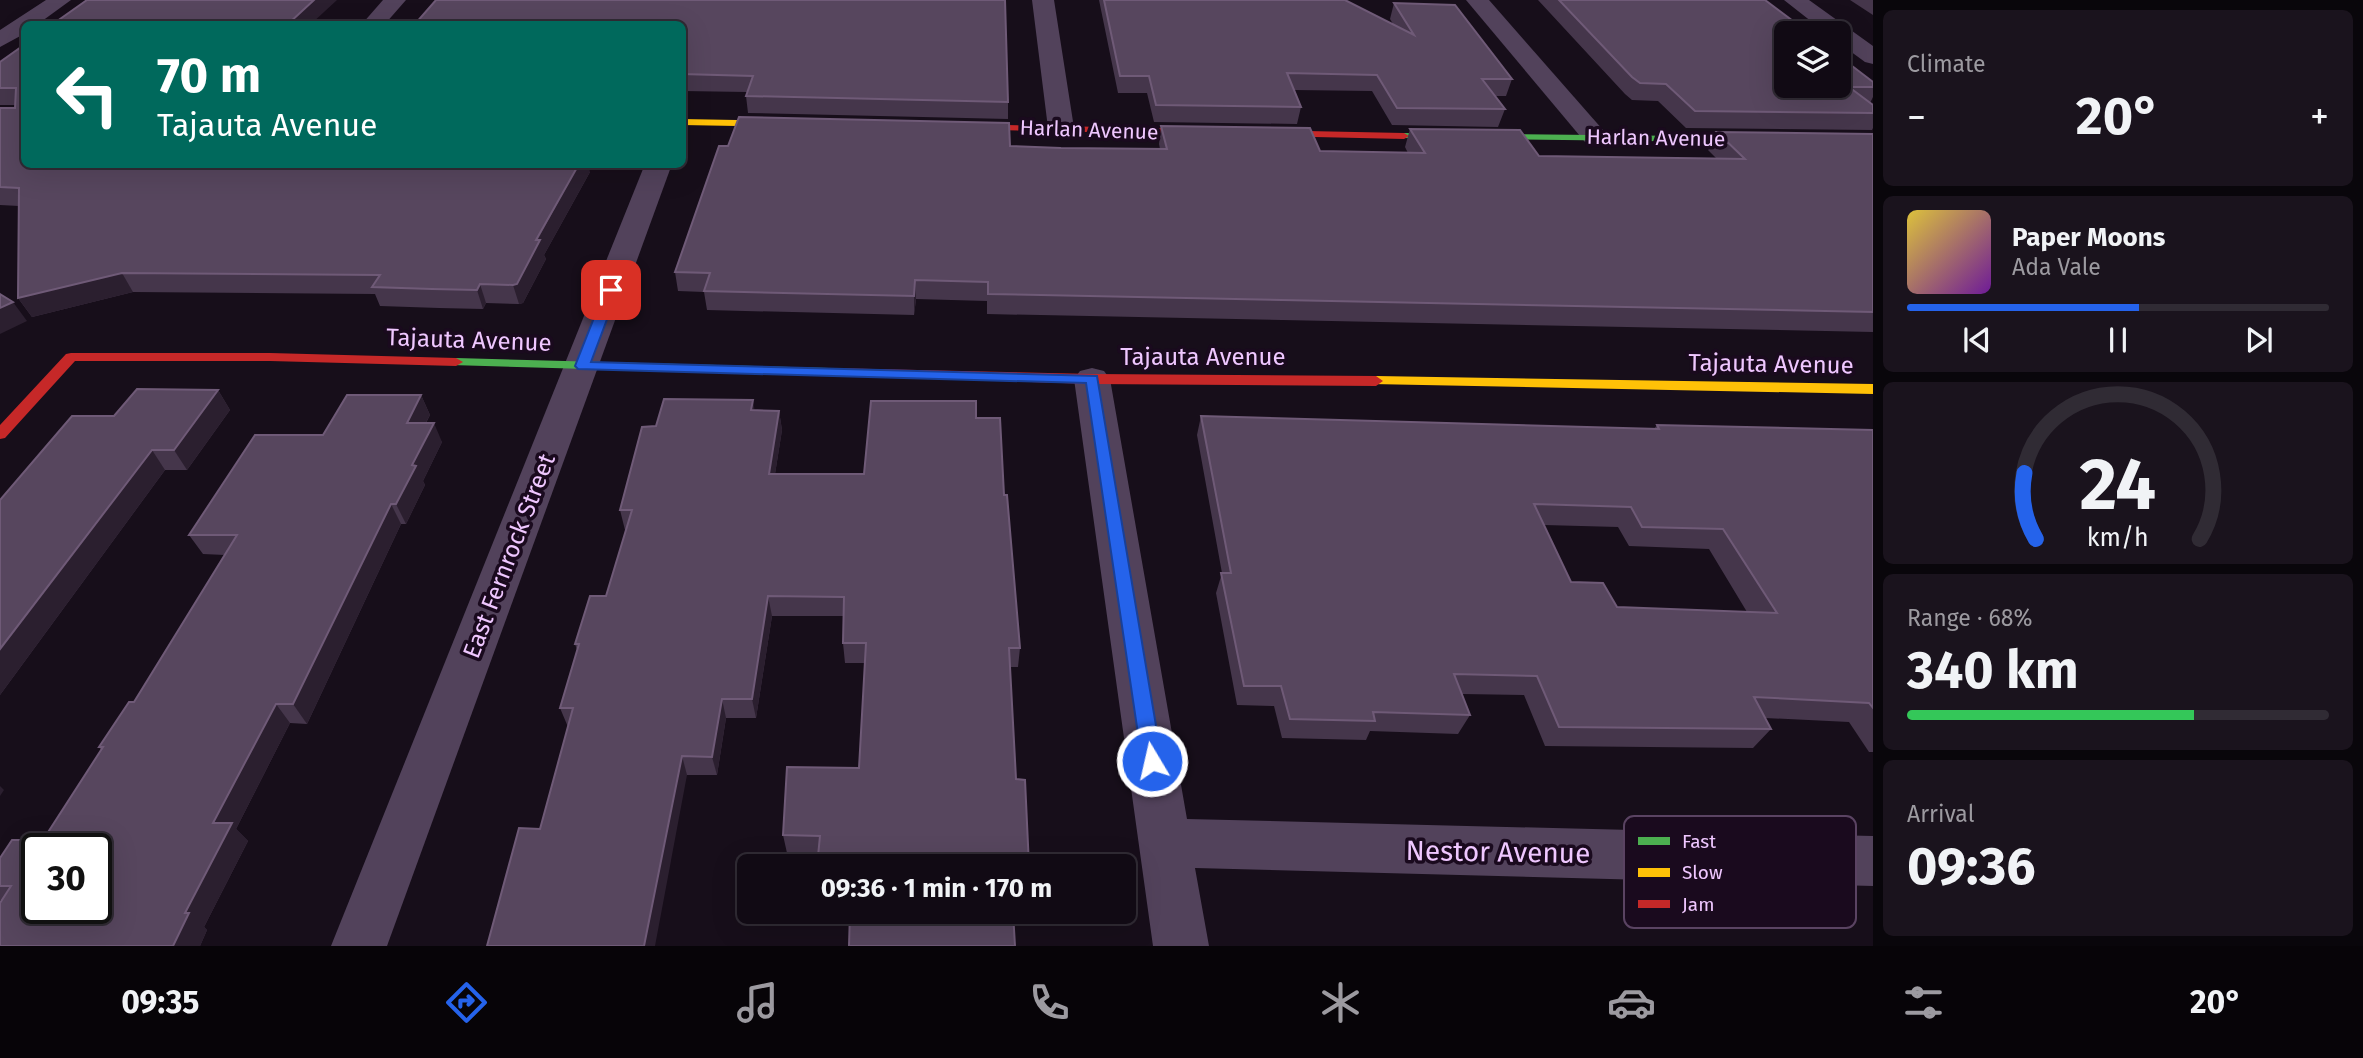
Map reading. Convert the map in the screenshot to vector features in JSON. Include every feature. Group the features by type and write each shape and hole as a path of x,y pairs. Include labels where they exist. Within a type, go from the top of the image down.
{"street":[{"path":"28,21 60,0"},
{"path":"376,21 395,0"},
{"path":"1043,0 1061,128"},
{"path":"1477,0 1594,136"},
{"path":"1795,0 1873,57"},
{"path":"0,40 21,26"},
{"path":"686,122 804,124"},
{"name":"Harlan Avenue","path":"939,127 1061,128 1194,134 1594,136 1873,141"},
{"name":"East Fernrock Street","path":"359,946 657,168"},
{"name":"Tajauta Avenue","path":"0,434 71,357 270,358 1092,379 1565,382 1873,390"},
{"path":"1092,379 1181,946"},
{"name":"Nestor Avenue","path":"1165,843 1624,855"}],"building":[{"path":"87,0 314,0 291,21 57,21"},
{"path":"436,0 1005,0 1008,102 746,96 753,76 686,74 686,21 418,21"},
{"path":"1104,0 1345,0 1414,35 1394,3 1455,5 1512,79 1482,79 1505,109 1397,108 1377,75 1287,73 1301,107 1156,105 1149,76 1120,76"},
{"path":"1559,0 1765,0 1793,21 1774,21 1774,98 1851,98 1851,88 1873,105 1873,113 1695,111 1666,84 1640,83"},
{"path":"21,47 21,168 577,168 536,240 540,240 517,284 513,285 480,284 477,290 432,289 372,287 380,275 122,273 18,298 19,188 0,187 0,108 15,108 16,88 0,88 0,62"},
{"path":"1851,65 1873,82 1873,87 1851,87"},
{"path":"739,117 1009,123 1010,146 1061,148 1167,149 1161,126 1310,128 1320,151 1425,153 1410,129 1520,130 1539,156 1745,159 1717,132 1873,134 1873,312 988,294 988,282 915,280 914,296 704,291 710,273 675,272 719,146 728,146"},
{"path":"0,294 13,302 0,308"},
{"path":"137,389 218,390 174,450 152,450 0,649 0,500 72,416 114,416"},
{"path":"347,395 421,395 407,423 434,423 412,465 416,466 396,504 391,504 293,704 276,704 213,823 232,823 185,913 189,913 173,946 0,946 0,903 11,886 0,886 0,858 12,840 21,840 21,924 112,924 112,833 48,833 103,747 99,747 129,702 134,702 237,535 189,535 255,435 323,435"},
{"path":"664,399 753,400 751,410 779,411 769,474 864,474 871,401 976,401 976,418 1000,418 1004,495 1007,495 1020,648 1009,648 1016,779 1025,780 1028,854 818,854 820,836 783,835 787,767 859,768 866,643 843,643 844,597 768,596 752,699 722,699 712,757 682,756 644,946 487,946 519,828 540,829 573,708 560,708 579,644 575,644 590,596 606,596 632,510 620,510 642,427 656,426"},
{"path":"1201,416 1659,429 1657,425 1873,430 1873,708 1869,703 1754,697 1771,729 1559,727 1537,676 1454,674 1470,715 1373,712 1375,721 1290,719 1281,686 1244,686 1221,573 1231,573","holes":["1534,504 1631,507 1642,527 1723,529 1777,613 1617,607 1603,583 1571,582"]},
{"path":"850,924 1014,924 1015,946 849,946"}],"traffic: fast":[{"path":"1404,136 1873,141"},
{"path":"456,362 829,372"}],"traffic: slow":[{"path":"686,122 789,124"},
{"path":"1376,381 1873,389"}],"traffic: jam":[{"path":"958,127 1404,136"},
{"path":"0,434 71,357 270,357 456,362"},
{"path":"829,372 1092,379 1376,381"}],"route":[{"path":"611,290 583,366 1092,379 1152,761"}]}
